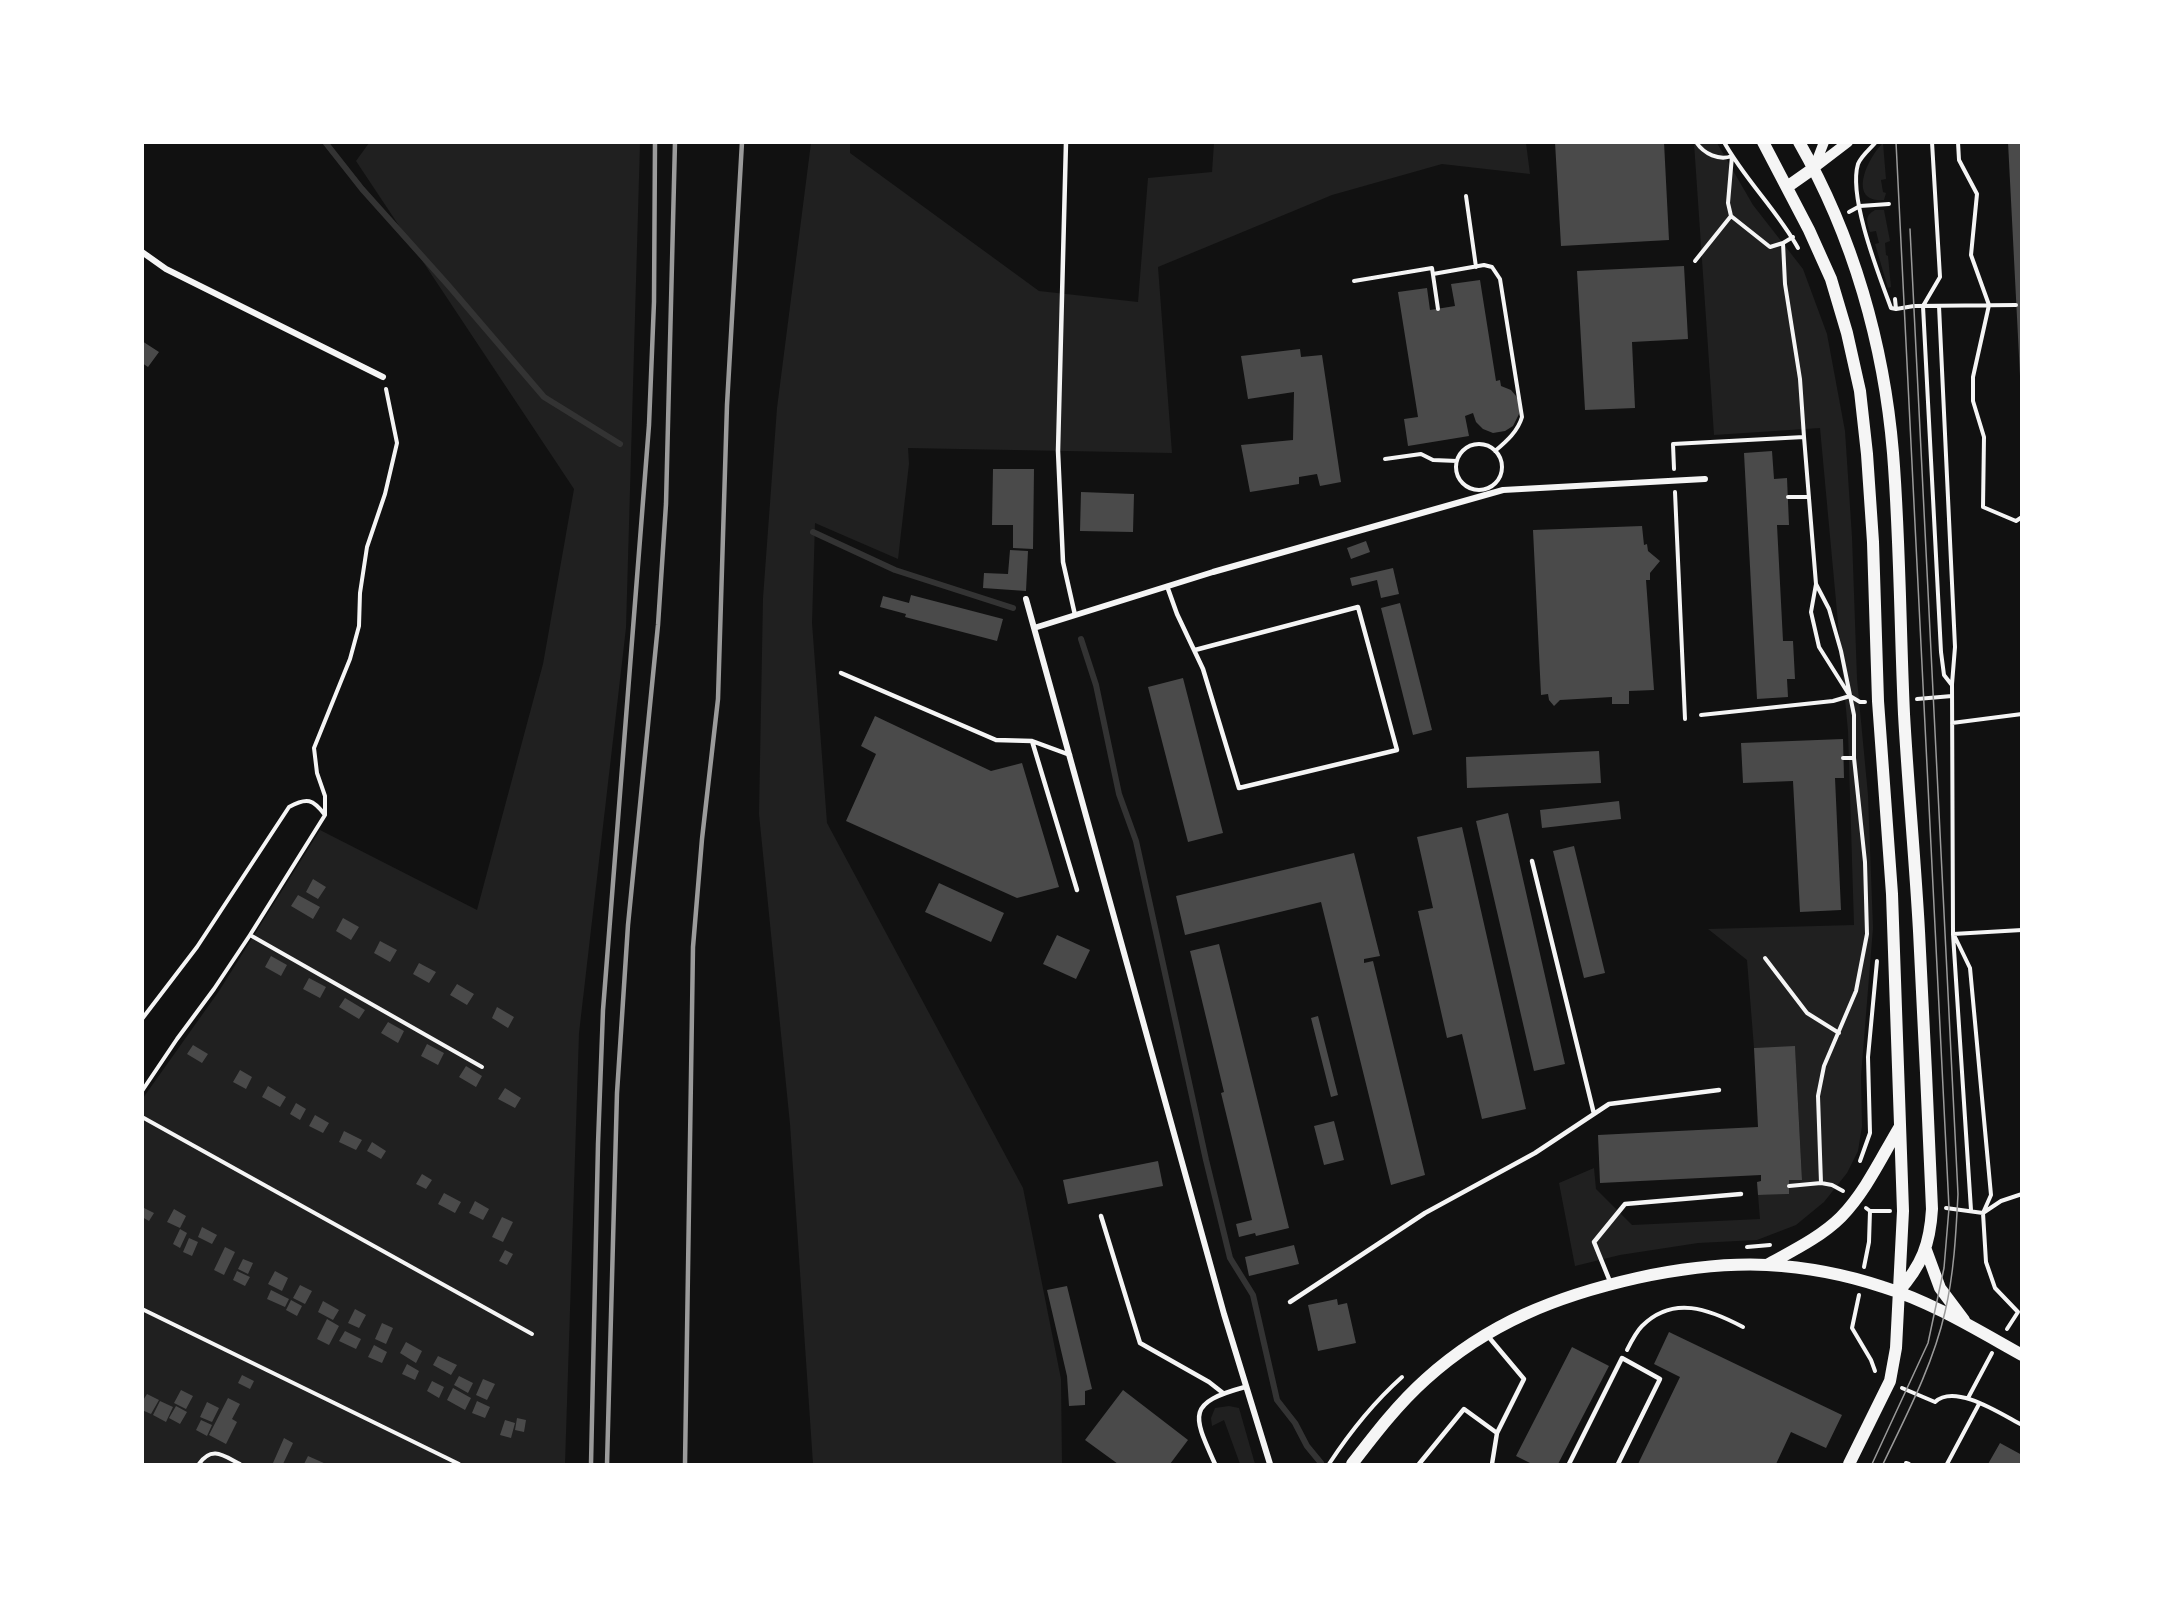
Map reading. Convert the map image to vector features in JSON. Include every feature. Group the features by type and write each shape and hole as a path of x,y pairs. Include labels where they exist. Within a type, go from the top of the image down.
{"main road":[{"path":"1763,142 1809,230 1830,279 1847,333 1860,391 1873,542 1878,701 1892,894 1903,1210 1896,1348 1890,1381 1849,1464"},
{"path":"1799,142 1814,168 1841,228 1870,318 1893,452 1904,712 1919,929 1932,1209 1931,1232 1926,1250 1917,1268 1898,1292"},
{"path":"1787,186 1814,168"},
{"path":"1767,1265 1824,1231 1840,1218 1863,1188 1900,1126"},
{"path":"1926,1250 1940,1288 1969,1325"},
{"path":"1352,1464 1401,1403 1428,1377 1456,1354 1487,1335 1546,1303 1611,1284 1683,1269 1767,1265 1839,1276 1898,1292 1936,1308 2022,1355"}],"street":[{"path":"1814,168 1824,142"},
{"path":"1814,168 1848,142"},
{"path":"143,254 166,269 383,377"},
{"path":"1034,628 1167,586 1503,490 1705,479"},
{"path":"1026,598 1245,1387 1270,1464"}],"lane":[{"path":"1066,142 1058,451 1063,562 1075,615"},
{"path":"1167,586 1177,614 1203,669 1239,788 1397,750 1358,607 1195,650"},
{"path":"841,673 996,740 1032,741 1070,755"},
{"path":"1032,741 1077,890"},
{"path":"1532,861 1594,1114"},
{"path":"1290,1302 1425,1213 1535,1154 1609,1104 1719,1090"},
{"path":"1611,1284 1594,1242 1625,1204 1741,1194"},
{"path":"1101,1216 1140,1343 1209,1382 1223,1393"},
{"path":"1487,1335 1524,1379 1497,1433 1492,1464"},
{"path":"1569,1464 1622,1358 1660,1379 1618,1464"},
{"path":"1215,1464 1198,1427 1198,1415 1202,1407 1212,1398 1245,1387"},
{"path":"1419,1464 1464,1409 1497,1433"}],"path":[{"path":"1696,142 1701,149 1712,155 1725,159 1732,156"},
{"path":"1725,142 1732,156 1792,237 1803,257"},
{"path":"1876,142 1859,161 1856,177 1866,232 1891,308 2016,305"},
{"path":"1932,142 1940,277 1923,306 1941,652 1944,675 1952,684"},
{"path":"1958,142 1959,160 1977,194 1971,255 1989,305 1973,377 1973,401 1984,437 1983,507 2016,521 2022,517"},
{"path":"1732,156 1728,203 1731,216 1770,247 1792,237"},
{"path":"1466,196 1476,267"},
{"path":"1860,207 1889,204"},
{"path":"1695,261 1731,216"},
{"path":"1783,243 1785,284 1800,379 1816,584 1811,612 1819,647 1850,696"},
{"path":"1433,274 1484,265 1492,267 1500,279 1522,417 1520,424 1509,439 1495,451"},
{"path":"1354,281 1432,268 1438,309"},
{"path":"1895,299 1896,309"},
{"path":"1939,306 1955,647 1952,684 1953,934 1971,1210"},
{"path":"142,1091 250,935 325,814 325,796 317,773 314,748 350,659 359,626 360,593 367,547 385,494 397,443 383,377"},
{"path":"1685,719 1673,444 1804,437"},
{"path":"1473,445 1489,447 1495,451 1502,466 1501,474 1492,486 1477,490 1463,483 1458,477 1457,461 1461,454 1473,445"},
{"path":"1385,459 1421,454 1433,460 1457,461"},
{"path":"1788,497 1809,497"},
{"path":"1816,584 1829,609 1841,651 1854,716 1854,758 1866,862 1868,934 1856,991 1824,1066 1818,1096 1821,1183"},
{"path":"1861,691 1862,713"},
{"path":"1701,715 1833,701"},
{"path":"1952,723 2022,714"},
{"path":"1843,758 1854,758"},
{"path":"142,1019 197,947 289,807 299,801 310,801 318,805 325,814"},
{"path":"1953,934 2022,930"},
{"path":"1953,934 1970,968 1990,1195 1983,1213 1986,1262 1995,1288 2020,1312 1999,1342 1968,1398"},
{"path":"250,935 482,1067"},
{"path":"1856,1169 1870,1133 1868,1057 1878,952"},
{"path":"1765,958 1807,1013 1839,1033"},
{"path":"142,1117 532,1334"},
{"path":"1789,1186 1821,1183 1832,1185 1842,1191 1846,1185"},
{"path":"1983,1213 2001,1201 2022,1194"},
{"path":"1622,1358 1640,1327 1659,1311 1681,1308 1703,1309 1743,1327"},
{"path":"142,1309 459,1464"},
{"path":"1852,1329 1871,1360 1875,1374 1873,1380"},
{"path":"1935,1402 1940,1397 1957,1395 1968,1398 2022,1425"},
{"path":"1947,1464 1978,1404"},
{"path":"199,1464 205,1456 217,1453 240,1464"},
{"path":"1329,1464 1335,1456"}],"shaded area":[{"path":"369,143 640,143 626,628 579,1033 565,1464 143,1464 143,1098 219,991 320,830 477,910 543,664 574,489 356,161"},
{"path":"811,143 850,143 850,153 1039,291 1138,302 1148,178 1212,172 1214,143 1526,143 1530,174 1442,164 1332,195 1158,267 1172,453 908,448 909,464 898,559 815,523 812,623 827,823 1023,1188 1061,1379 1062,1464 813,1464 790,1124 759,814 763,598 777,408"},
{"path":"1694,143 1717,143 1753,205 1803,269 1827,334 1845,431 1852,537 1857,679 1868,795 1873,928 1861,1076 1862,1126 1858,1151 1847,1173 1824,1202 1796,1225 1757,1240 1698,1243 1620,1255 1575,1266 1559,1183 1594,1168 1596,1189 1632,1225 1760,1219 1758,1195 1789,1194 1789,1180 1802,1179 1795,1047 1754,1048 1747,960 1708,929 1854,925 1848,731 1820,428 1714,435"},
{"path":"1883,143 1886,179 1881,180 1883,192 1886,193 1884,200 1872,199 1863,187 1864,178 1871,158"},
{"path":"1875,210 1884,210 1890,241 1885,243 1891,287 1888,288 1875,244 1879,243 1876,231 1870,232 1867,222 1869,215"},
{"path":"1229,1406 1239,1408 1255,1464 1240,1464 1224,1420 1212,1426 1211,1418 1215,1408"}],"building":[{"path":"1555,142 1664,142 1669,240 1561,246"},
{"path":"2008,142 2022,142 2022,376 2020,376"},
{"path":"1684,266 1688,339 1632,342 1635,408 1585,410 1577,271"},
{"path":"1480,280 1496,381 1500,380 1501,386 1511,390 1516,396 1519,402 1519,414 1513,426 1505,431 1493,433 1483,429 1476,422 1473,413 1465,416 1469,436 1408,446 1404,419 1418,417 1398,292 1427,288 1430,310 1455,306 1451,284"},
{"path":"142,341 159,352 148,367 142,363"},
{"path":"1300,349 1301,357 1322,355 1341,482 1320,486 1317,474 1299,477 1299,484 1250,492 1241,445 1293,440 1294,392 1248,399 1241,356"},
{"path":"1772,451 1774,479 1787,478 1789,525 1777,525 1783,641 1793,641 1795,679 1787,679 1788,697 1757,699 1744,453"},
{"path":"993,469 1034,469 1033,549 1013,548 1013,525 992,525"},
{"path":"1081,492 1134,494 1133,532 1080,531"},
{"path":"1642,526 1644,545 1647,544 1648,551 1660,561 1650,573 1650,580 1646,580 1654,690 1629,691 1629,704 1612,704 1612,697 1560,700 1554,706 1548,694 1541,695 1533,530"},
{"path":"1366,541 1370,552 1351,559 1347,548"},
{"path":"1010,550 1028,551 1026,591 983,588 984,573 1008,574"},
{"path":"1393,568 1399,594 1381,598 1377,580 1352,586 1350,578"},
{"path":"911,595 1003,619 997,641 905,617 906,614 880,607 883,596 909,603"},
{"path":"1400,603 1432,730 1413,735 1381,608"},
{"path":"1183,678 1223,833 1188,842 1148,687"},
{"path":"875,716 991,771 1022,763 1059,887 1017,898 846,821 876,754 861,746"},
{"path":"1843,739 1844,778 1835,778 1841,910 1800,912 1793,781 1743,783 1741,743"},
{"path":"1599,751 1601,783 1467,788 1466,757"},
{"path":"1619,801 1621,819 1542,828 1540,810"},
{"path":"1508,813 1565,1064 1534,1071 1476,821"},
{"path":"1462,827 1526,1109 1482,1119 1462,1034 1447,1038 1418,911 1433,908 1417,837"},
{"path":"1574,846 1605,973 1584,978 1553,851"},
{"path":"1354,853 1380,956 1364,959 1364,963 1373,961 1425,1175 1391,1185 1321,902 1185,935 1176,896"},
{"path":"313,879 326,887 318,899 306,892"},
{"path":"939,883 1004,913 991,942 925,912"},
{"path":"298,895 320,907 313,919 291,906"},
{"path":"343,918 359,927 351,940 336,931"},
{"path":"1057,935 1090,950 1076,979 1043,964"},
{"path":"380,941 397,950 390,962 374,953"},
{"path":"1219,944 1289,1228 1256,1236 1255,1233 1239,1237 1236,1224 1252,1220 1190,951"},
{"path":"271,956 287,965 281,976 265,967"},
{"path":"419,963 436,972 429,983 413,974"},
{"path":"309,978 326,987 320,998 303,989"},
{"path":"457,984 474,994 467,1005 450,995"},
{"path":"345,998 365,1010 359,1019 339,1007"},
{"path":"497,1007 514,1017 508,1028 492,1018"},
{"path":"1318,1016 1338,1095 1331,1097 1311,1018"},
{"path":"388,1022 404,1031 398,1043 381,1033"},
{"path":"427,1044 444,1053 438,1065 421,1056"},
{"path":"193,1045 208,1054 202,1063 187,1054"},
{"path":"1795,1046 1802,1180 1789,1180 1789,1194 1758,1195 1757,1182 1761,1181 1761,1175 1600,1183 1598,1135 1758,1127 1754,1048"},
{"path":"466,1066 482,1076 476,1087 459,1077"},
{"path":"240,1070 252,1077 246,1089 233,1082"},
{"path":"268,1086 286,1097 280,1107 262,1097"},
{"path":"505,1088 521,1098 515,1108 498,1099"},
{"path":"296,1103 306,1109 300,1120 290,1114"},
{"path":"315,1115 329,1123 323,1133 309,1126"},
{"path":"1334,1121 1344,1160 1324,1165 1314,1126"},
{"path":"344,1131 362,1140 356,1150 339,1142"},
{"path":"372,1142 386,1151 381,1159 367,1151"},
{"path":"1158,1161 1163,1186 1068,1204 1063,1180"},
{"path":"422,1174 432,1180 426,1189 416,1184"},
{"path":"444,1193 461,1202 455,1213 438,1204"},
{"path":"475,1201 489,1209 483,1220 469,1213"},
{"path":"142,1207 154,1213 149,1221 142,1217"},
{"path":"174,1209 186,1216 180,1228 167,1222"},
{"path":"502,1217 513,1222 503,1242 492,1237"},
{"path":"202,1227 217,1235 212,1244 198,1237"},
{"path":"180,1229 187,1233 180,1248 173,1244"},
{"path":"189,1238 198,1242 192,1256 183,1252"},
{"path":"1294,1245 1299,1264 1249,1276 1245,1257"},
{"path":"225,1247 235,1252 224,1275 214,1270"},
{"path":"505,1250 513,1254 507,1265 499,1261"},
{"path":"243,1259 253,1263 248,1274 238,1269"},
{"path":"237,1271 250,1277 245,1286 233,1280"},
{"path":"275,1271 288,1278 282,1291 268,1284"},
{"path":"300,1285 312,1291 305,1304 293,1298"},
{"path":"1067,1286 1092,1389 1085,1391 1085,1405 1069,1406 1067,1376 1047,1290"},
{"path":"271,1290 289,1299 285,1307 267,1299"},
{"path":"1337,1299 1338,1305 1347,1303 1356,1343 1318,1351 1308,1305"},
{"path":"291,1300 302,1306 297,1316 286,1310"},
{"path":"323,1301 339,1310 333,1320 318,1312"},
{"path":"355,1309 366,1315 359,1328 348,1323"},
{"path":"327,1319 339,1326 329,1345 317,1339"},
{"path":"382,1323 393,1328 386,1344 375,1339"},
{"path":"345,1331 361,1339 356,1349 339,1341"},
{"path":"1669,1332 1842,1415 1826,1448 1791,1432 1776,1464 1638,1464 1680,1377 1654,1364"},
{"path":"406,1342 422,1351 416,1363 400,1353"},
{"path":"374,1345 387,1352 382,1363 368,1357"},
{"path":"1572,1347 1609,1366 1558,1464 1532,1464 1516,1456"},
{"path":"438,1356 457,1365 451,1375 433,1365"},
{"path":"407,1364 419,1371 415,1380 402,1374"},
{"path":"242,1375 254,1381 250,1389 238,1383"},
{"path":"459,1376 473,1383 468,1393 454,1385"},
{"path":"483,1379 495,1384 487,1400 476,1395"},
{"path":"432,1381 444,1387 439,1398 427,1391"},
{"path":"453,1388 471,1398 465,1410 447,1400"},
{"path":"181,1390 193,1396 186,1409 174,1403"},
{"path":"1123,1390 1188,1440 1170,1464 1118,1464 1085,1440"},
{"path":"147,1394 159,1400 151,1414 142,1410 142,1402"},
{"path":"228,1398 240,1404 232,1419 237,1422 226,1444 209,1435"},
{"path":"160,1401 173,1407 166,1422 153,1415"},
{"path":"477,1401 490,1407 485,1418 472,1413"},
{"path":"207,1402 219,1408 212,1422 200,1417"},
{"path":"176,1406 187,1412 180,1424 169,1418"},
{"path":"517,1418 526,1420 524,1432 515,1430"},
{"path":"201,1420 212,1425 207,1436 196,1430"},
{"path":"505,1420 515,1423 511,1438 500,1435"},
{"path":"284,1438 293,1443 283,1464 275,1464 273,1463"},
{"path":"2000,1443 2022,1455 2022,1464 1988,1464"},
{"path":"308,1456 326,1464 304,1464"}],"waterway":[{"path":"325,142 362,189 544,397 620,444"},
{"path":"813,532 895,570 1013,608"},
{"path":"1081,639 1096,685 1119,794 1136,841 1206,1160 1230,1258 1253,1295 1277,1400 1321,1463"}],"tram line":[{"path":"1872,1464 1928,1343 1944,1268 1949,1208 1896,142"},
{"path":"1883,1464 1918,1390 1940,1332 1953,1268 1958,1194 1910,229"}],"railway":[{"path":"591,1464 603,1010 649,425 654,302 655,142"},
{"path":"607,1464 617,1093 628,925 658,625 666,504 675,142"},
{"path":"685,1464 693,947 702,839 718,699 727,405 742,142"}]}
